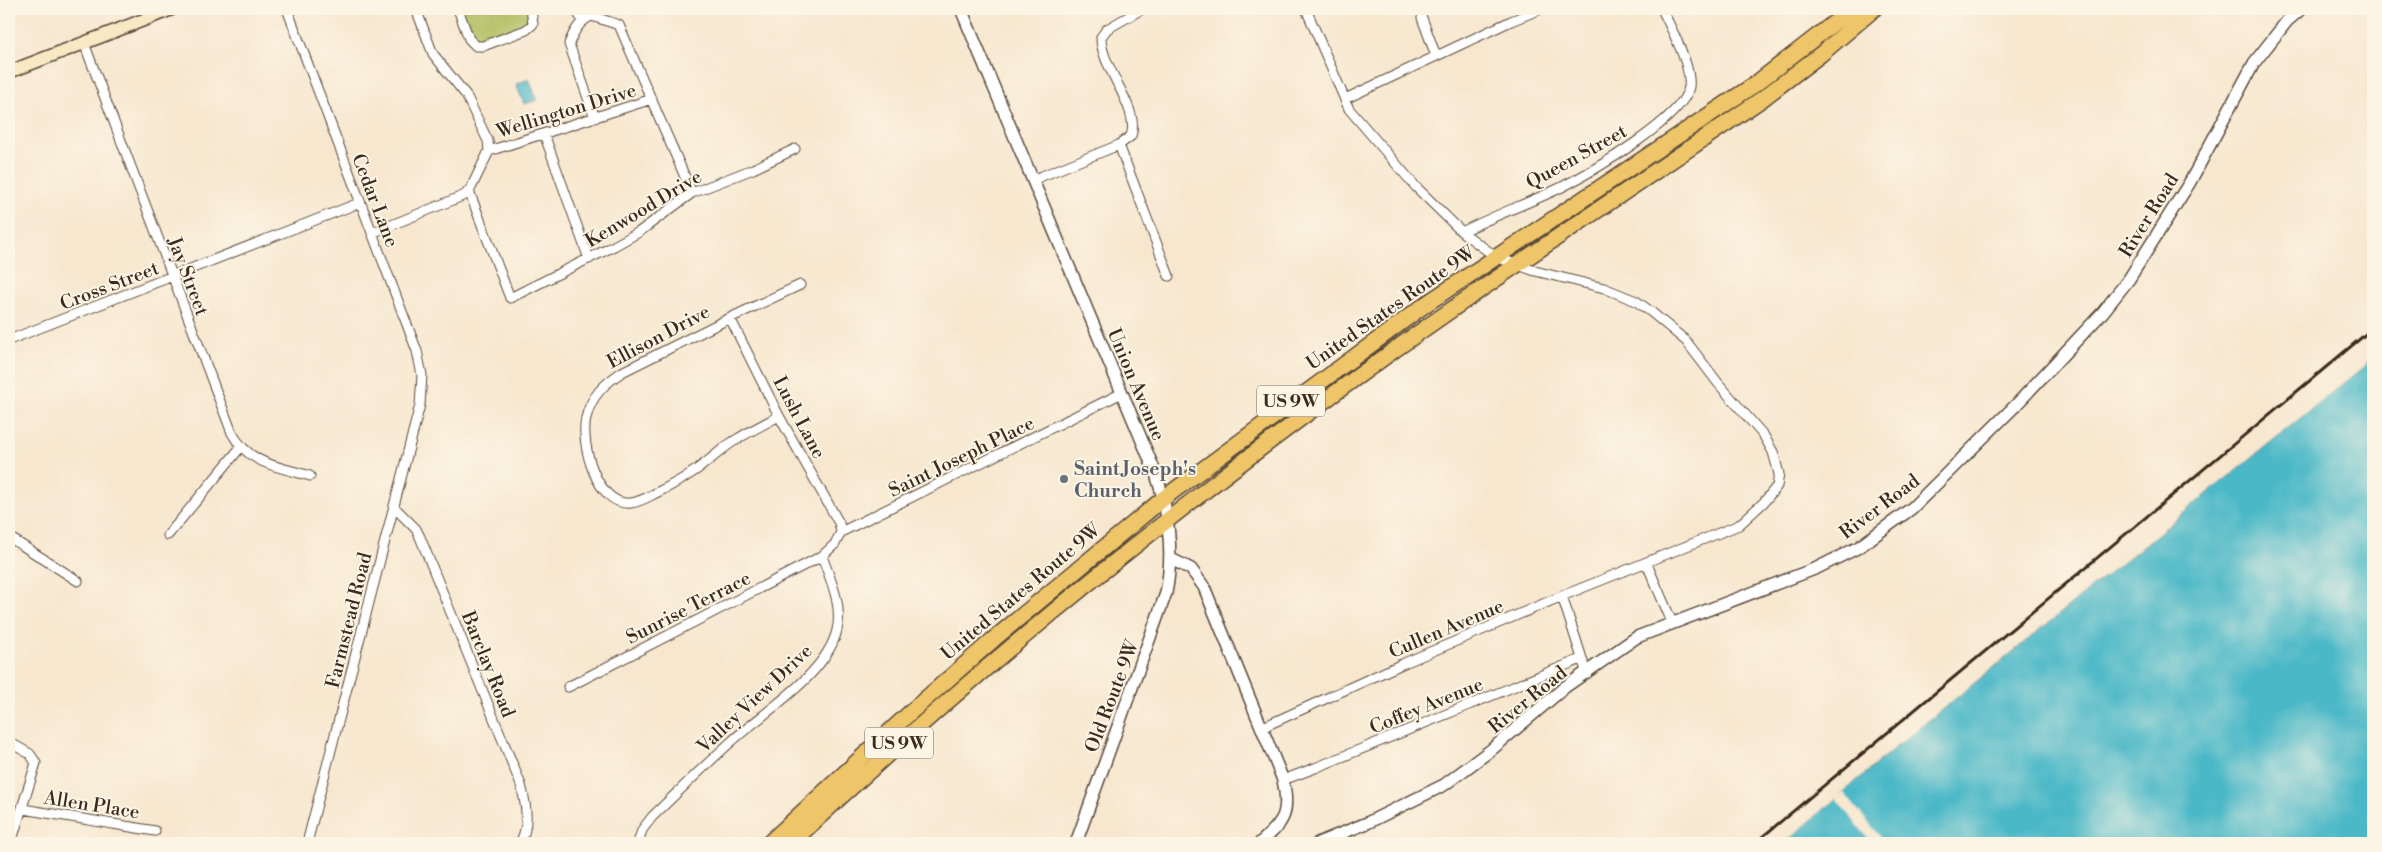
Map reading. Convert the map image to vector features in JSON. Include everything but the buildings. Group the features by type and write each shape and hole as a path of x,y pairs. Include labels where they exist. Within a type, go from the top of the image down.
{"highway":[{"name":"United States Route 9W","path":"791,843 869,760 1008,626 1164,498 1351,358 1496,257 1754,85 1852,9"},
{"name":"United States Route 9W","path":"769,843 869,760 1168,520 1379,361 1762,99 1821,54 1874,9"}],"main road":[{"path":"9,72 172,9"}],"street":[{"name":"Cedar Lane","path":"287,9 359,203 417,351 422,375 420,405"},
{"path":"372,233 454,200 469,191 489,151 488,141 466,95 432,54 416,9"},
{"path":"458,9 469,39 476,46 483,46 526,30 533,24 531,9"},
{"path":"577,9 582,22"},
{"name":"Union Avenue","path":"961,9 1156,474 1164,498 1168,520 1171,559"},
{"path":"1032,180 1119,145 1131,136 1133,122 1104,51 1101,38 1107,29 1135,15 1142,9"},
{"name":"Cullen Avenue","path":"1261,728 1402,664 1562,596 1739,525 1751,515 1777,486 1779,474 1773,452 1764,436 1718,383 1686,341 1650,310 1636,301 1604,288 1535,271 1496,257 1462,232 1416,187 1349,109 1306,9"},
{"path":"1345,99 1511,20 1541,9"},
{"name":"Queen Street","path":"1462,232 1494,215 1564,186 1616,155 1653,129 1675,110 1684,98 1688,87 1686,64 1662,9"},
{"name":"River Road","path":"1318,843 1367,823 1444,785 1491,750 1565,687 1587,674 1612,653 1637,637 1672,622 1791,579 1859,547 1912,508 1964,457 2103,312 2128,279 2190,182 2254,63 2287,21 2301,9"},
{"path":"595,118 569,48 572,36 582,22 592,16 615,22 618,25 692,193"},
{"path":"1422,18 1436,56"},
{"name":"Jay Street","path":"84,43 172,278 232,433 240,448"},
{"name":"Wellington Drive","path":"489,151 652,99"},
{"path":"544,134 589,259"},
{"path":"1119,145 1169,276"},
{"name":"Kenwood Drive","path":"469,191 510,298 639,232 692,193 753,169 795,149"},
{"name":"Cross Street","path":"9,340 172,278 359,203"},
{"name":"Ellison Drive","path":"779,416 738,438 679,482 641,500 627,503 608,495 601,487 588,452 585,429 589,408 598,390 622,372 800,285"},
{"name":"Lush Lane","path":"730,318 779,416 839,523 841,532"},
{"name":"Saint Joseph Place","path":"822,556 835,544 841,532 1122,394"},
{"name":"Farmstead Road","path":"307,843 420,405"},
{"path":"168,535 240,448 253,458 310,476"},
{"name":"Barclay Road","path":"394,506 416,529 420,537 521,786 526,803 526,821 520,843"},
{"path":"9,537 78,581"},
{"name":"Sunrise Terrace","path":"568,687 822,556"},
{"name":"Valley View Drive","path":"638,843 642,830 652,817 733,740 804,680 830,648 837,629 838,612 836,598 822,556"},
{"path":"1171,559 1191,569 1204,587 1283,780 1287,804 1284,818 1260,843"},
{"name":"Old Route 9W","path":"1076,843 1160,613 1168,585 1171,559"},
{"path":"1646,562 1672,622"},
{"path":"1562,596 1587,674"},
{"name":"Coffey Avenue","path":"1283,780 1581,659"},
{"path":"9,742 34,758 36,768 11,843"},
{"name":"Allen Place","path":"23,810 154,831"}],"green space":[{"path":"458,9 531,9 533,24 476,46"}],"water":[{"path":"529,79 537,100 524,104 516,84"},
{"path":"2373,359 2373,843 1785,843 1891,751"}],"pier":[{"path":"1844,792 1885,843 1865,843 1869,839 1835,798"}],"railway":[{"path":"1755,843 2373,328"}],"place":[{"name":"Saint Joseph's Church","path":"1064,479"}]}
